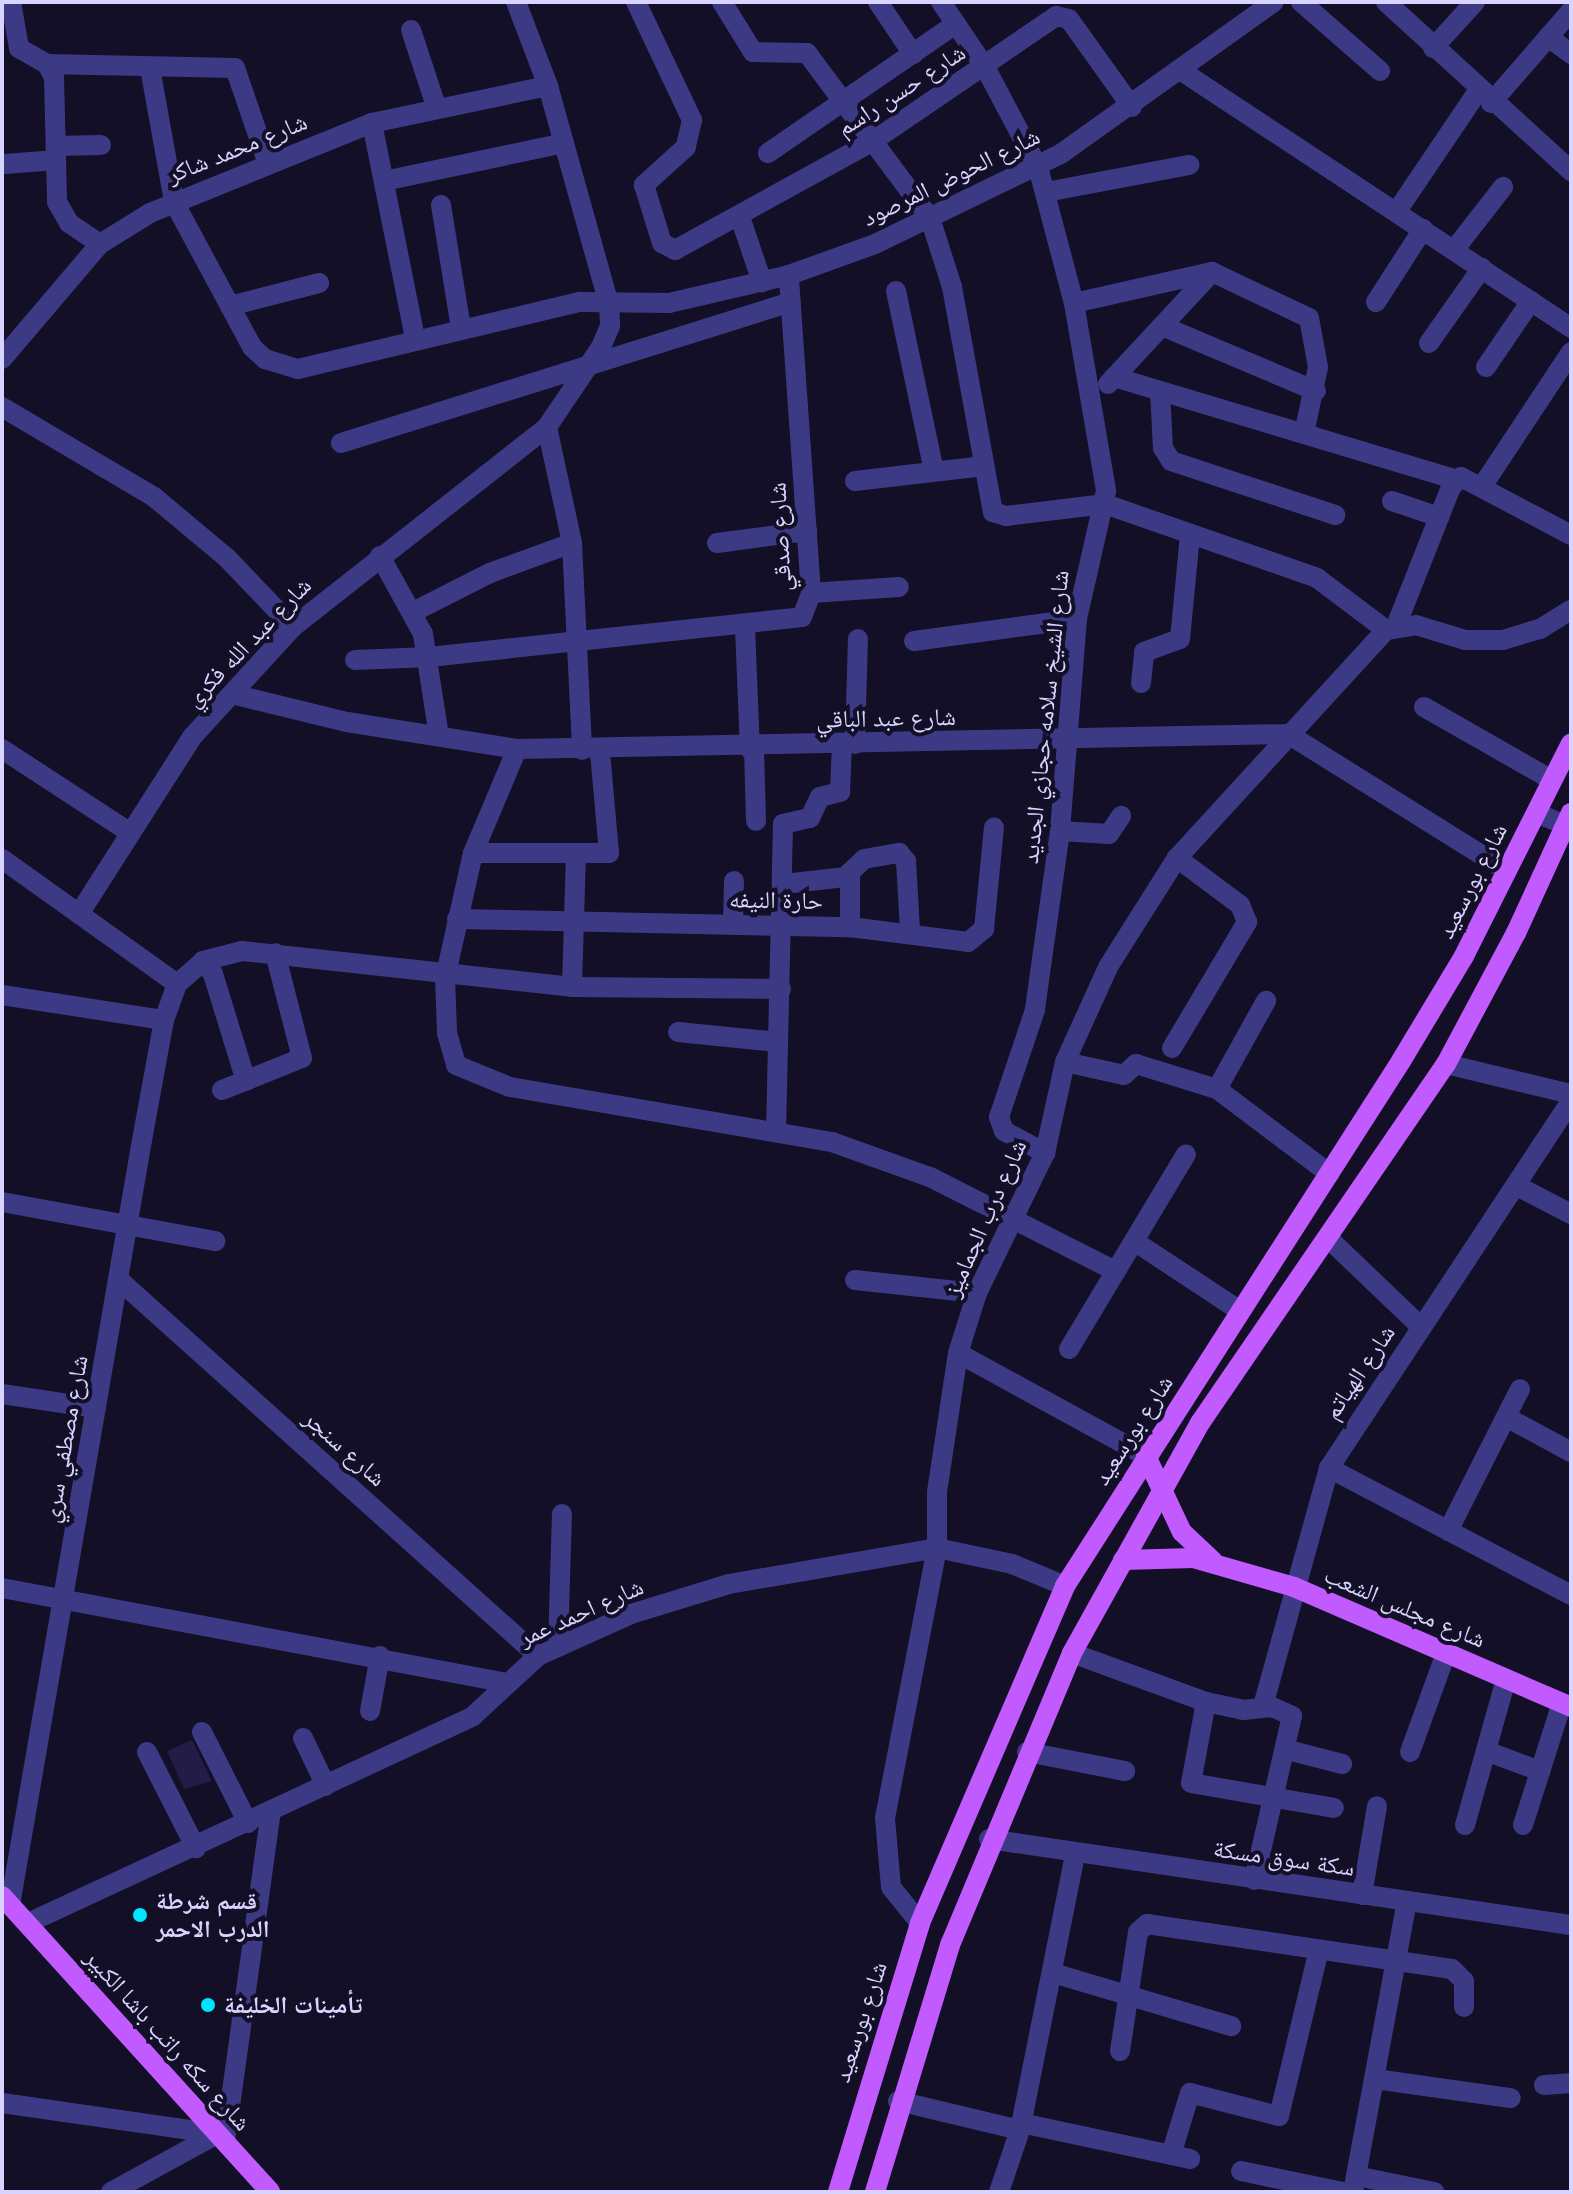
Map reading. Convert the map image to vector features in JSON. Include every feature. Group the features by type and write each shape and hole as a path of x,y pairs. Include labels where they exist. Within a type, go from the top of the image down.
{"main road":[{"name":"شارع بورسعيد","path":"838,2192 920,1923 1065,1586 1330,1174 1464,956 1552,780 1568,755"},
{"path":"875,2192 898,2101 989,1839 1072,1653 1224,1385 1329,1239 1446,1064 1569,821"},
{"name":"شارع مجلس الشعب","path":"1146,1456 1182,1532 1216,1563"},
{"name":"شارع مجلس الشعب","path":"1123,1560 1170,1556 1216,1563 1294,1587 1566,1705"},
{"name":"شارع سكه راتب باشا الكبير","path":"6,1900 270,2192"}],"street":[{"path":"12,2 8,46 47,64 235,68 267,161"},
{"path":"516,2 548,86 609,304"},
{"name":"شارع حسن راسم","path":"636,2 692,120 686,147 644,185 662,243 683,250 873,141 1056,16 1065,16 1132,107"},
{"path":"722,2 753,52 807,53 930,218 952,287 989,507 1006,516 1105,504 1317,578 1391,628 1503,640 1540,629 1571,610"},
{"path":"878,2 913,54"},
{"name":"شارع الشيخ سلامه حجازي الجديد","path":"941,2 985,67 1038,167 1074,303 1105,504 1077,619 1060,831 1035,1010 999,1117 1004,1131 1045,1153"},
{"name":"شارع الحوض المرصود","path":"150,68 174,202 252,347 281,367 298,369 580,302 669,303 789,275 930,218 1038,167 1183,72 1274,2"},
{"path":"1301,2 1380,71"},
{"path":"1386,2 1485,97 1571,171"},
{"path":"1433,48 1475,2"},
{"path":"1397,211 1485,97 1571,11"},
{"path":"768,153 956,24"},
{"path":"411,30 437,109"},
{"path":"1548,37 1571,54"},
{"path":"47,64 54,77 61,213 100,244"},
{"path":"1183,72 1571,328"},
{"name":"شارع محمد شاكر","path":"2,359 100,244 174,202 267,161 372,123 548,86"},
{"path":"372,123 415,339"},
{"path":"384,181 564,143"},
{"path":"5,164 101,145"},
{"path":"1046,192 1189,165"},
{"path":"1454,250 1503,187"},
{"path":"441,205 461,328"},
{"path":"740,217 762,282"},
{"path":"1376,302 1423,229"},
{"path":"1429,343 1482,268"},
{"path":"1074,303 1212,272 1309,318 1317,343 1316,391 1304,434"},
{"path":"1091,402 1212,272"},
{"name":"شارع صدقي","path":"355,660 429,657 745,627 802,617 811,593 789,275"},
{"path":"230,306 319,283"},
{"path":"896,291 934,471"},
{"path":"1486,367 1531,301"},
{"path":"341,443 592,359 789,303"},
{"name":"شارع عبد الله فكري","path":"79,914 193,736 293,627 547,427 610,326 609,304"},
{"path":"1162,326 1316,391"},
{"path":"1483,485 1571,352"},
{"path":"1114,377 1457,480 1470,477 1571,535"},
{"path":"1160,391 1163,448 1171,461 1335,515"},
{"path":"2,407 154,497 227,558 293,627"},
{"path":"473,853 603,855 611,848 591,751 572,543 547,427"},
{"path":"855,481 984,466"},
{"path":"1391,628 1457,480"},
{"path":"1392,501 1439,517"},
{"path":"717,543 807,531"},
{"path":"1141,683 1144,652 1172,647 1180,639 1190,535"},
{"path":"415,611 490,573 572,543"},
{"path":"380,556 415,611 429,657 439,736"},
{"path":"811,593 899,587"},
{"path":"914,641 1077,619"},
{"path":"745,627 756,821"},
{"name":"شارع درب الجماميز","path":"920,1923 891,1887 885,1818 937,1548 937,1492 958,1353 977,1293 1045,1153 1065,1062 1108,967 1177,858 1288,734 1391,628"},
{"path":"776,1132 784,925 784,823 810,818 820,797 840,792 849,744 858,639"},
{"name":"شارع عبد الباقي","path":"232,694 347,722 517,749 752,749 1288,734"},
{"path":"1424,707 1552,780"},
{"path":"1288,734 1507,871"},
{"path":"2,749 129,832"},
{"path":"517,749 473,853 445,978 450,1054 456,1065 489,1080 617,1109 832,1142 930,1177 1115,1271"},
{"path":"1536,813 1569,821"},
{"path":"1060,831 1109,834 1121,816"},
{"name":"حارة النيفه","path":"457,919 850,927 910,931 968,942 982,934 994,827"},
{"path":"572,987 576,855"},
{"path":"784,884 850,874 864,859 902,855 910,931"},
{"path":"1172,1048 1247,922 1240,905 1177,858"},
{"path":"2,859 177,984 203,961 242,951 445,978 572,987 781,989"},
{"path":"850,874 850,927"},
{"path":"733,925 734,881"},
{"path":"222,1090 302,1058 275,953"},
{"path":"203,961 213,974 246,1081"},
{"name":"شارع مصطفي سري","path":"6,1900 64,1596 164,1020 177,984"},
{"path":"2,995 164,1020"},
{"path":"1217,1089 1266,1001"},
{"path":"678,1032 778,1042"},
{"path":"1065,1062 1126,1075 1136,1064 1217,1089 1330,1174"},
{"path":"1446,1064 1571,1094"},
{"name":"شارع الهياتم","path":"1263,1706 1329,1468 1571,1101"},
{"path":"1069,1349 1186,1154"},
{"path":"1517,1186 1571,1214"},
{"path":"2,1202 215,1241"},
{"path":"1329,1239 1421,1327"},
{"path":"1134,1241 1240,1311"},
{"name":"شارع سنجر","path":"118,1279 538,1656"},
{"path":"855,1280 977,1293"},
{"path":"958,1353 1146,1456"},
{"path":"1448,1531 1520,1389"},
{"path":"2,1394 96,1408"},
{"path":"1506,1417 1571,1452"},
{"path":"1329,1468 1571,1595"},
{"path":"558,1647 562,1514"},
{"name":"شارع احمد عمر","path":"28,1923 196,1848 473,1716 538,1656 631,1614 729,1584 937,1548 1012,1564 1065,1586"},
{"path":"2,1588 64,1596 507,1683"},
{"path":"1072,1653 1206,1702 1243,1710 1263,1706 1292,1716 1288,1750 1254,1880"},
{"path":"1410,1752 1446,1653"},
{"path":"370,1711 380,1656"},
{"path":"1465,1825 1506,1679"},
{"path":"1206,1702 1191,1783 1334,1808"},
{"path":"1523,1825 1566,1705"},
{"path":"202,1732 248,1823"},
{"path":"303,1738 326,1786"},
{"path":"1288,1750 1342,1764"},
{"path":"1486,1751 1540,1771"},
{"path":"147,1752 196,1848"},
{"path":"1027,1752 1125,1771"},
{"path":"1362,1895 1377,1806"},
{"path":"221,2138 271,1812"},
{"name":"سكة سوق مسكة","path":"989,1839 1571,1925"},
{"path":"999,2192 1020,2126 1075,1854"},
{"path":"1350,2187 1375,2079 1407,1902"},
{"path":"1120,2051 1126,1995 1138,1932 1147,1924 1458,1973 1464,2007"},
{"path":"898,2101 1181,2157 1190,2093 1279,2116 1318,1953"},
{"path":"1053,1973 1231,2026"},
{"path":"1375,2079 1511,2098"},
{"path":"1544,2085 1571,2083"},
{"path":"2,2103 221,2138"},
{"path":"117,2191 221,2138"},
{"path":"1241,2171 1350,2187 1434,2192"}],"building":[{"path":"192,1740 212,1781 184,1789 167,1751"}],"place":[{"name":"قسم شرطة الدرب الاحمر","path":"140,1915"},
{"name":"تأمينات الخليفة","path":"208,2005"}]}
